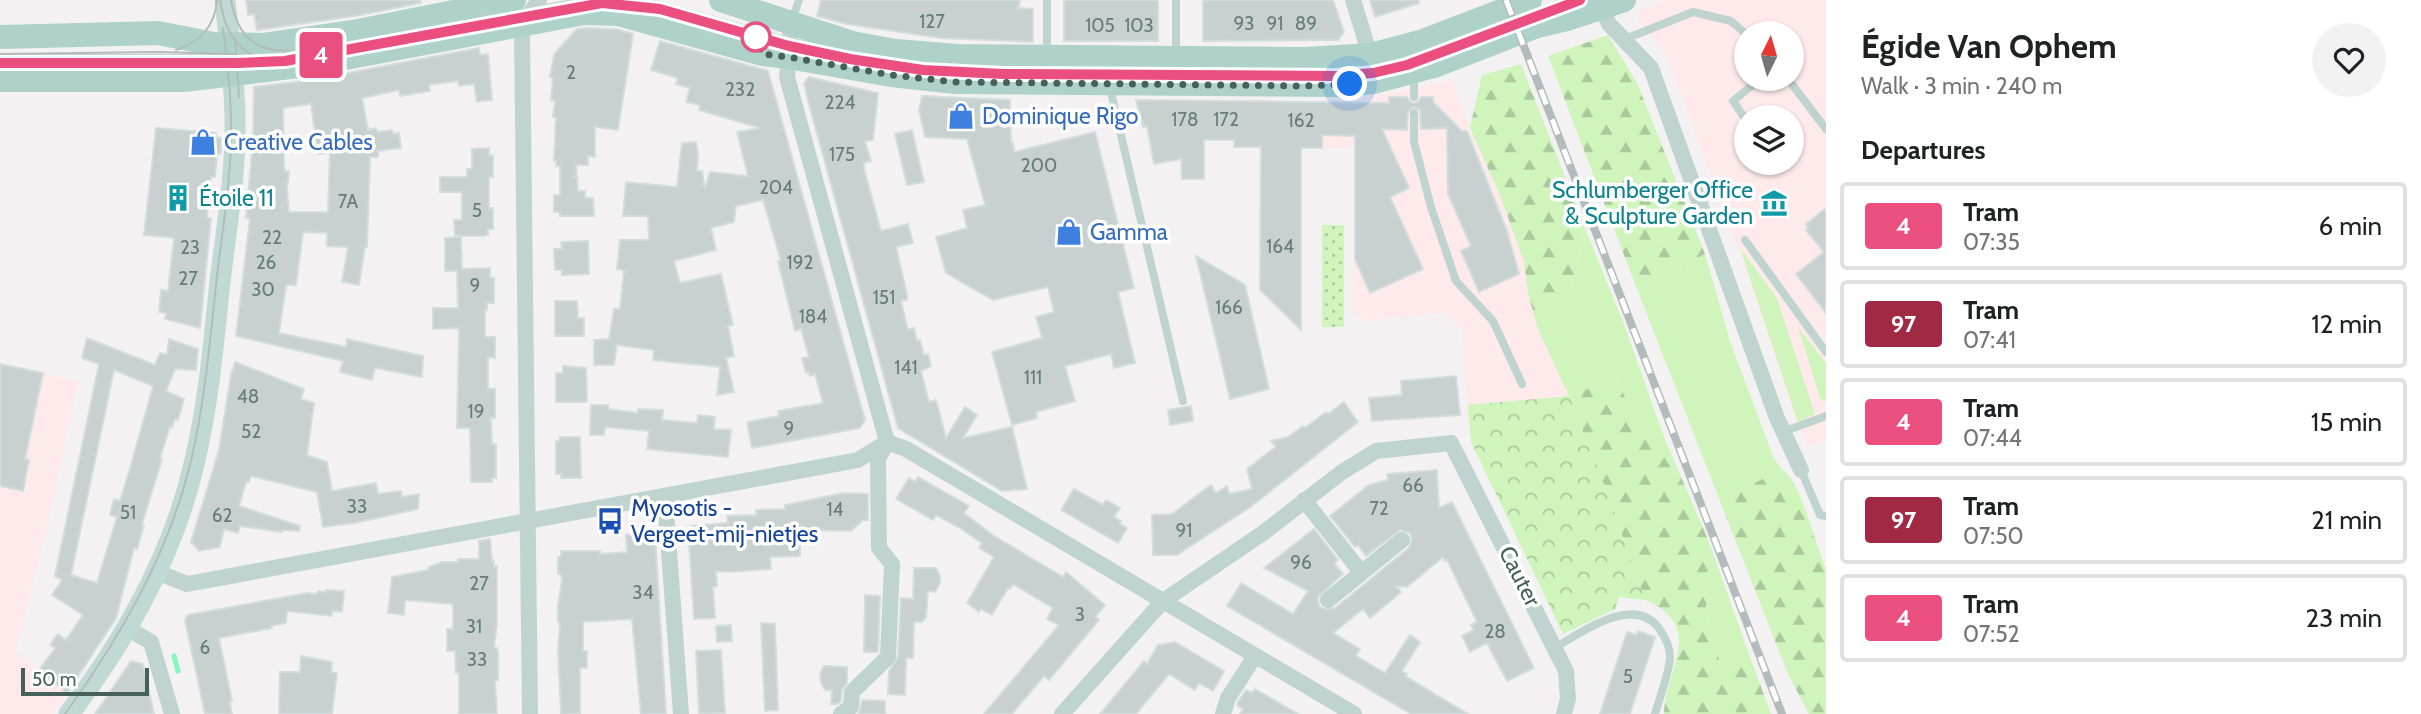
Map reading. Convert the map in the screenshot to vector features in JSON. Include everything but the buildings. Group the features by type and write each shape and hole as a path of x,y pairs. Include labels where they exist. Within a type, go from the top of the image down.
{"main road":[{"path":"721,0 789,41 891,75 956,82 1306,86 1372,68 1427,61 1609,3"},
{"path":"1427,61 1530,0"},
{"path":"0,80 184,80 262,45 527,8 618,14 762,54 789,41 852,43 896,51 958,56 1306,60 1372,68"},
{"path":"0,37 158,33 231,59"}],"street":[{"path":"69,714 127,628 157,572 187,491 205,412 233,166 235,123 225,0"},
{"path":"1353,0 1372,68"},
{"path":"1609,3 1605,19 1651,68 1783,432 1801,470"},
{"path":"527,8 530,714"},
{"path":"789,41 787,78 887,442 878,459 879,548 892,564 888,657 852,692 851,707 841,714"},
{"path":"157,572 187,584 858,460 887,442"},
{"path":"887,442 906,449 1354,714"},
{"name":"Cauter","path":"1304,500 1376,451 1451,443 1556,647 1569,684 1564,714"},
{"path":"665,497 681,714"},
{"path":"1062,714 1163,601 1264,533 1304,500 1361,572"},
{"path":"1328,600 1402,540"},
{"path":"127,628 151,642 172,714"},
{"path":"1223,714 1228,698 1255,656"}],"lane":[{"path":"492,18 527,8 589,0"},
{"path":"629,0 661,5 789,41 883,61"},
{"path":"789,41 799,0"},
{"path":"1047,0 1047,57"},
{"path":"1175,59 1176,0"},
{"path":"1414,97 1427,61 1568,0"},
{"path":"1624,40 1693,12 1734,23"},
{"path":"0,58 231,59 349,45"},
{"path":"894,63 1004,71"},
{"path":"1292,73 1372,68"},
{"path":"1109,85 1183,401"},
{"path":"1735,105 1732,101 1745,91"},
{"path":"1797,91 1826,129"},
{"path":"1414,113 1415,142 1431,207 1456,281 1493,321 1522,384"},
{"path":"1745,240 1826,352"},
{"path":"1783,432 1826,416"},
{"path":"1801,470 1824,514"},
{"path":"1556,647 1616,615 1634,615 1654,622 1663,634 1670,657 1655,714"}],"shaded area":[{"name":"Schlumberger Office & Sculpture Garden","path":"1665,0 1826,0 1826,441 1808,447 1665,51 1640,24 1635,12"},
{"path":"1452,80 1500,195 1524,262 1537,327 1569,396 1468,405 1462,330 1448,315 1439,313 1366,321 1358,316 1353,308 1354,148 1322,148 1322,100 1385,94"},
{"path":"0,364 78,381 49,518 16,651 67,693 51,714 0,714"}],"green space":[{"path":"1608,35 1637,83 1705,254 1637,289 1548,56"},
{"path":"1521,64 1585,228 1572,289 1537,327 1524,262 1500,195 1470,128 1482,75"},
{"path":"1322,225 1344,225 1344,327 1322,327"},
{"path":"1585,228 1625,327 1664,437 1655,436 1625,397 1616,378 1569,396 1537,327 1572,289"},
{"path":"1740,248 1777,298 1815,414 1798,422"},
{"path":"1705,254 1730,341 1774,459 1782,469 1720,501 1637,289"},
{"path":"1798,327 1826,363 1826,402 1820,398"},
{"path":"1616,378 1625,397 1655,436 1664,437 1709,542 1706,611 1720,663 1750,657 1771,714 1664,714 1679,636 1674,623 1664,611 1645,600 1569,396"},
{"path":"1569,396 1645,600 1619,597 1615,609 1563,634 1471,442 1468,405"},
{"path":"1782,469 1791,478 1801,498 1826,570 1826,714 1809,714 1788,674 1720,501"},
{"path":"1709,542 1750,657 1720,664 1706,611"}],"waterway":[{"path":"174,656 178,671"}],"tram line":[{"path":"176,50 185,47 205,32 213,18 217,0"},
{"path":"220,0 227,27 237,43 260,58 279,61 401,41 582,5 619,3 660,9 789,46 923,70 1003,74 1337,76 1373,73 1407,65 1580,0"},
{"path":"231,0 242,31 249,39 266,48 289,50"},
{"name":"4","path":"0,63 285,61 582,5 619,3 660,9 789,46 923,70 1003,74 1337,76 1373,73 1407,65 1580,0"},
{"path":"65,714 123,626 140,595 168,532 190,465 200,418 230,161 230,99 223,28"},
{"path":"235,38 239,97"},
{"path":"0,54 235,54"}],"railway":[{"path":"1506,0 1782,714"}],"place":[{"name":"Dominique Rigo","path":"961,116"},
{"name":"Creative Cables","path":"203,142"},
{"name":"Étoile 11","path":"178,198"},
{"name":"Schlumberger Office & Sculpture Garden","path":"1774,203"},
{"name":"Gamma","path":"1069,232"},
{"name":"Myosotis - Vergeet-mij-nietjes","path":"610,521"}],"route":[{"path":"756,37 762,54 891,75 956,82 1306,86 1350,84"}]}
